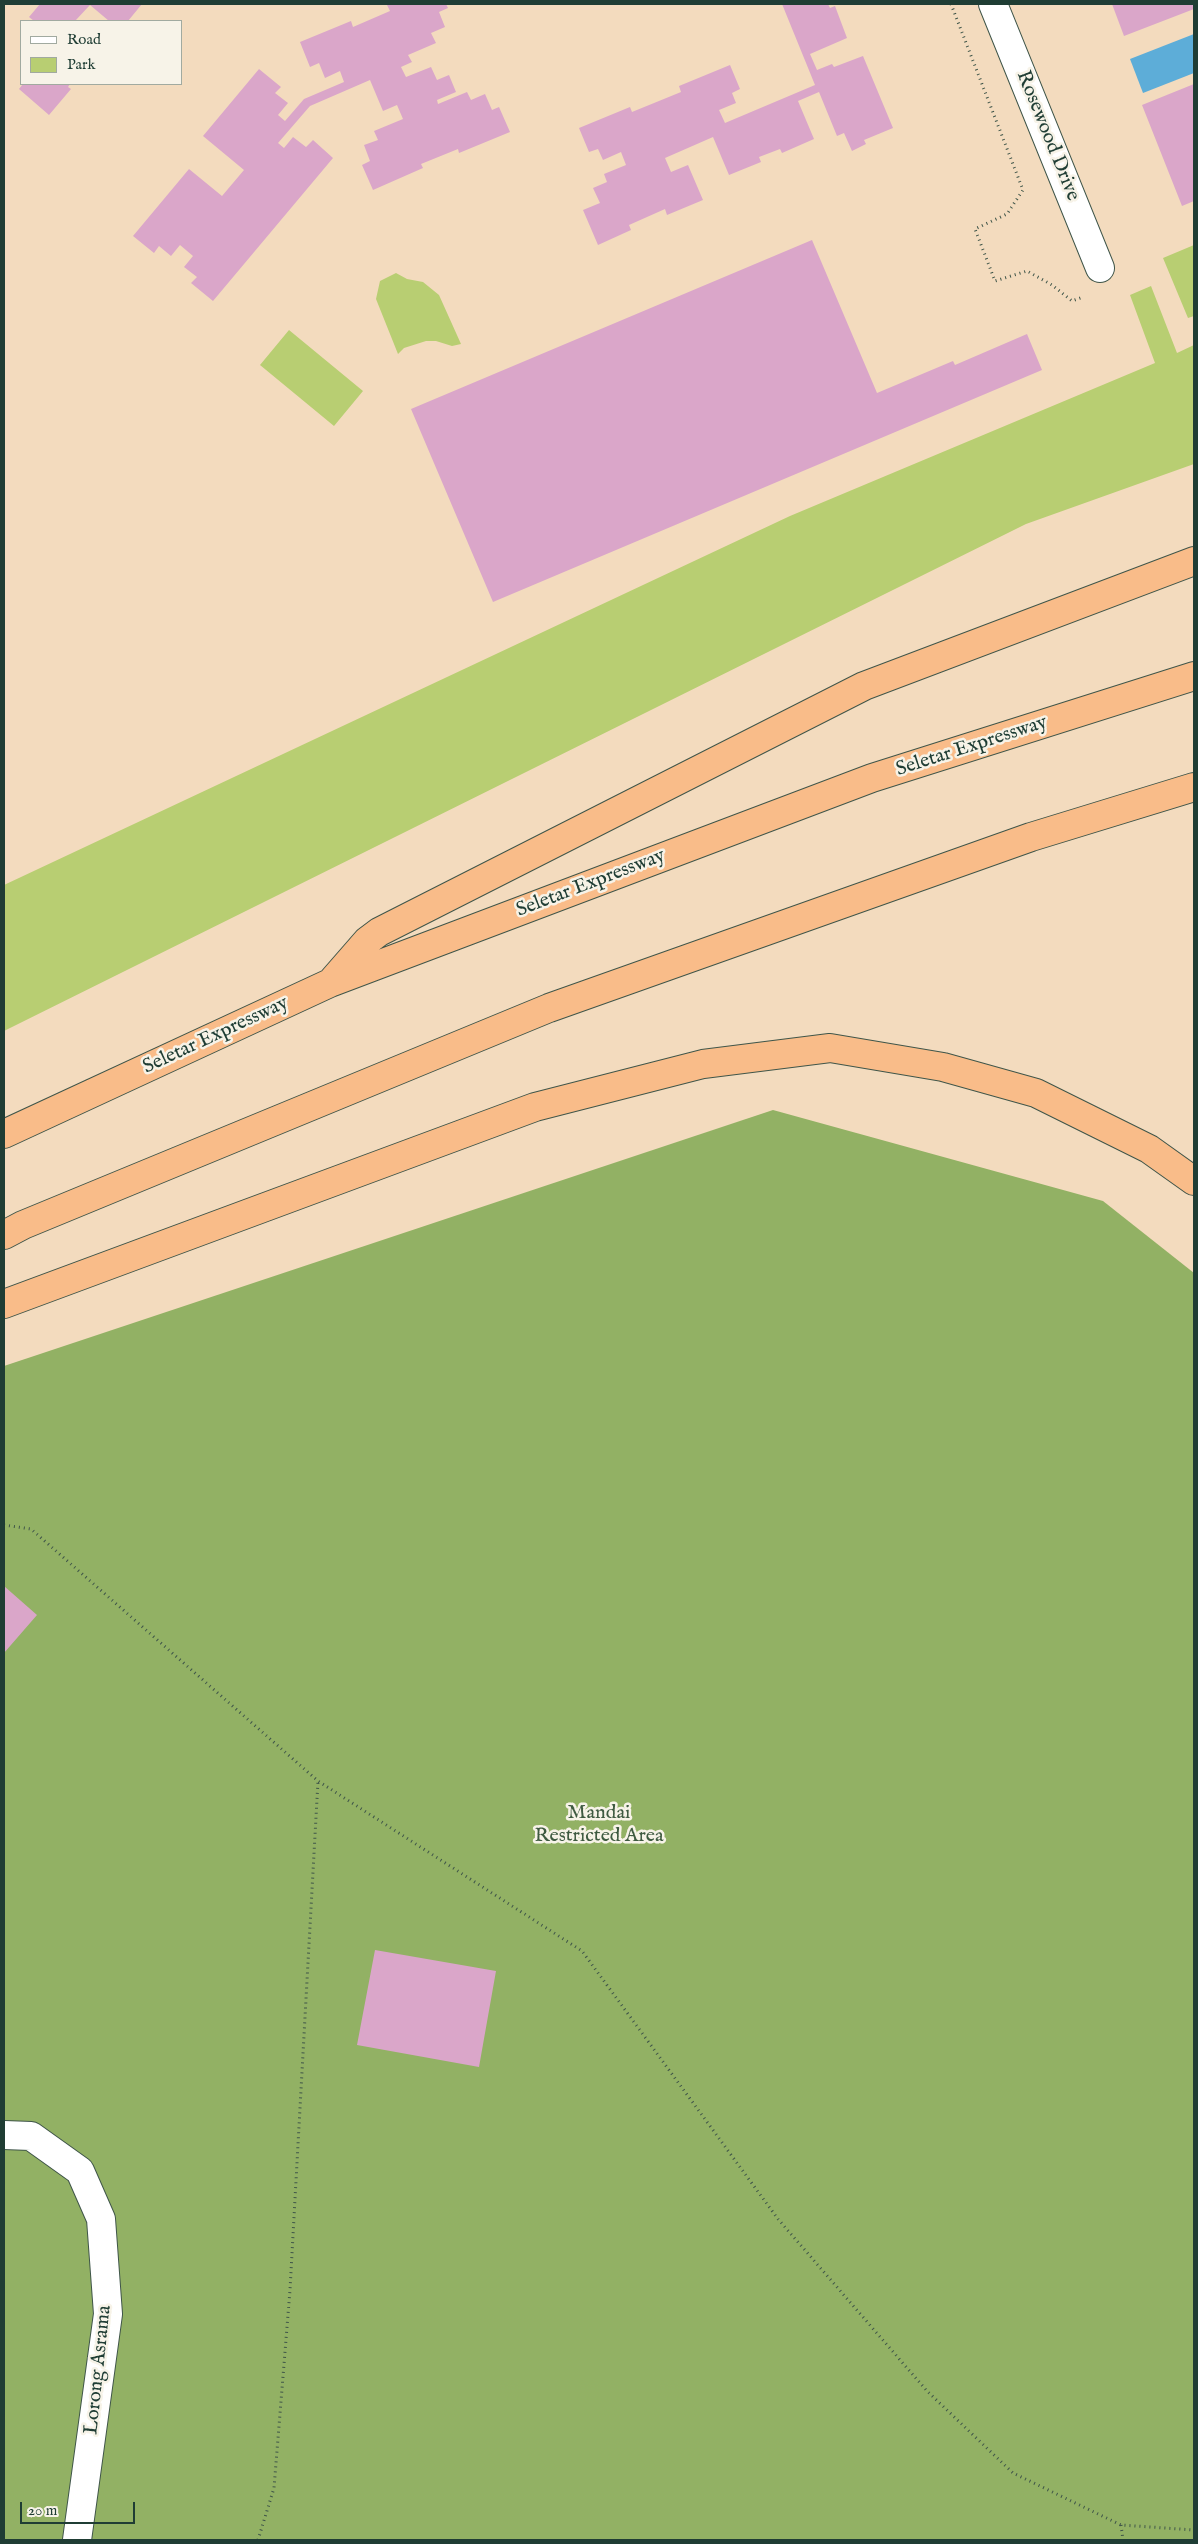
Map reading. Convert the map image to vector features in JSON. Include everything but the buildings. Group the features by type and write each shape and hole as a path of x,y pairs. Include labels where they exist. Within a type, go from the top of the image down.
{"highway":[{"path":"330,983 367,941 379,932 864,686 1194,561"},
{"name":"Seletar Expressway","path":"4,1134 330,983 872,778 1194,676"},
{"path":"4,1235 23,1225 549,1008 1031,837 1194,787"},
{"path":"4,1304 535,1107 703,1064 830,1048 943,1067 1036,1093 1149,1149 1194,1181"}],"street":[{"name":"Rosewood Drive","path":"994,4 1100,268"},
{"name":"Lorong Asrama","path":"4,2135 31,2136 80,2172 101,2220 108,2314 78,2540"}],"path":[{"path":"4,1525 31,1529 318,1781 582,1951 778,2219 927,2391 1013,2473 1121,2526 1194,2530"},
{"path":"258,2540 274,2488 290,2290 318,1781"},
{"path":"1121,2526 1123,2540"}],"green space":[{"path":"1194,245 1194,316 1188,318 1163,258"},
{"path":"396,273 407,279 423,282 439,295 461,344 452,346 436,341 426,341 404,348 398,354 376,299 380,281"},
{"path":"1151,286 1177,353 1194,345 1194,464 1026,524 4,1031 4,885 790,516 1155,363 1130,295"},
{"path":"289,330 363,391 334,426 260,365"},
{"name":"Mandai Restricted Area","path":"773,1110 1103,1201 1194,1273 1194,2540 4,2540 4,1366"}],"water":[{"path":"1194,34 1194,73 1143,93 1130,59"}]}
